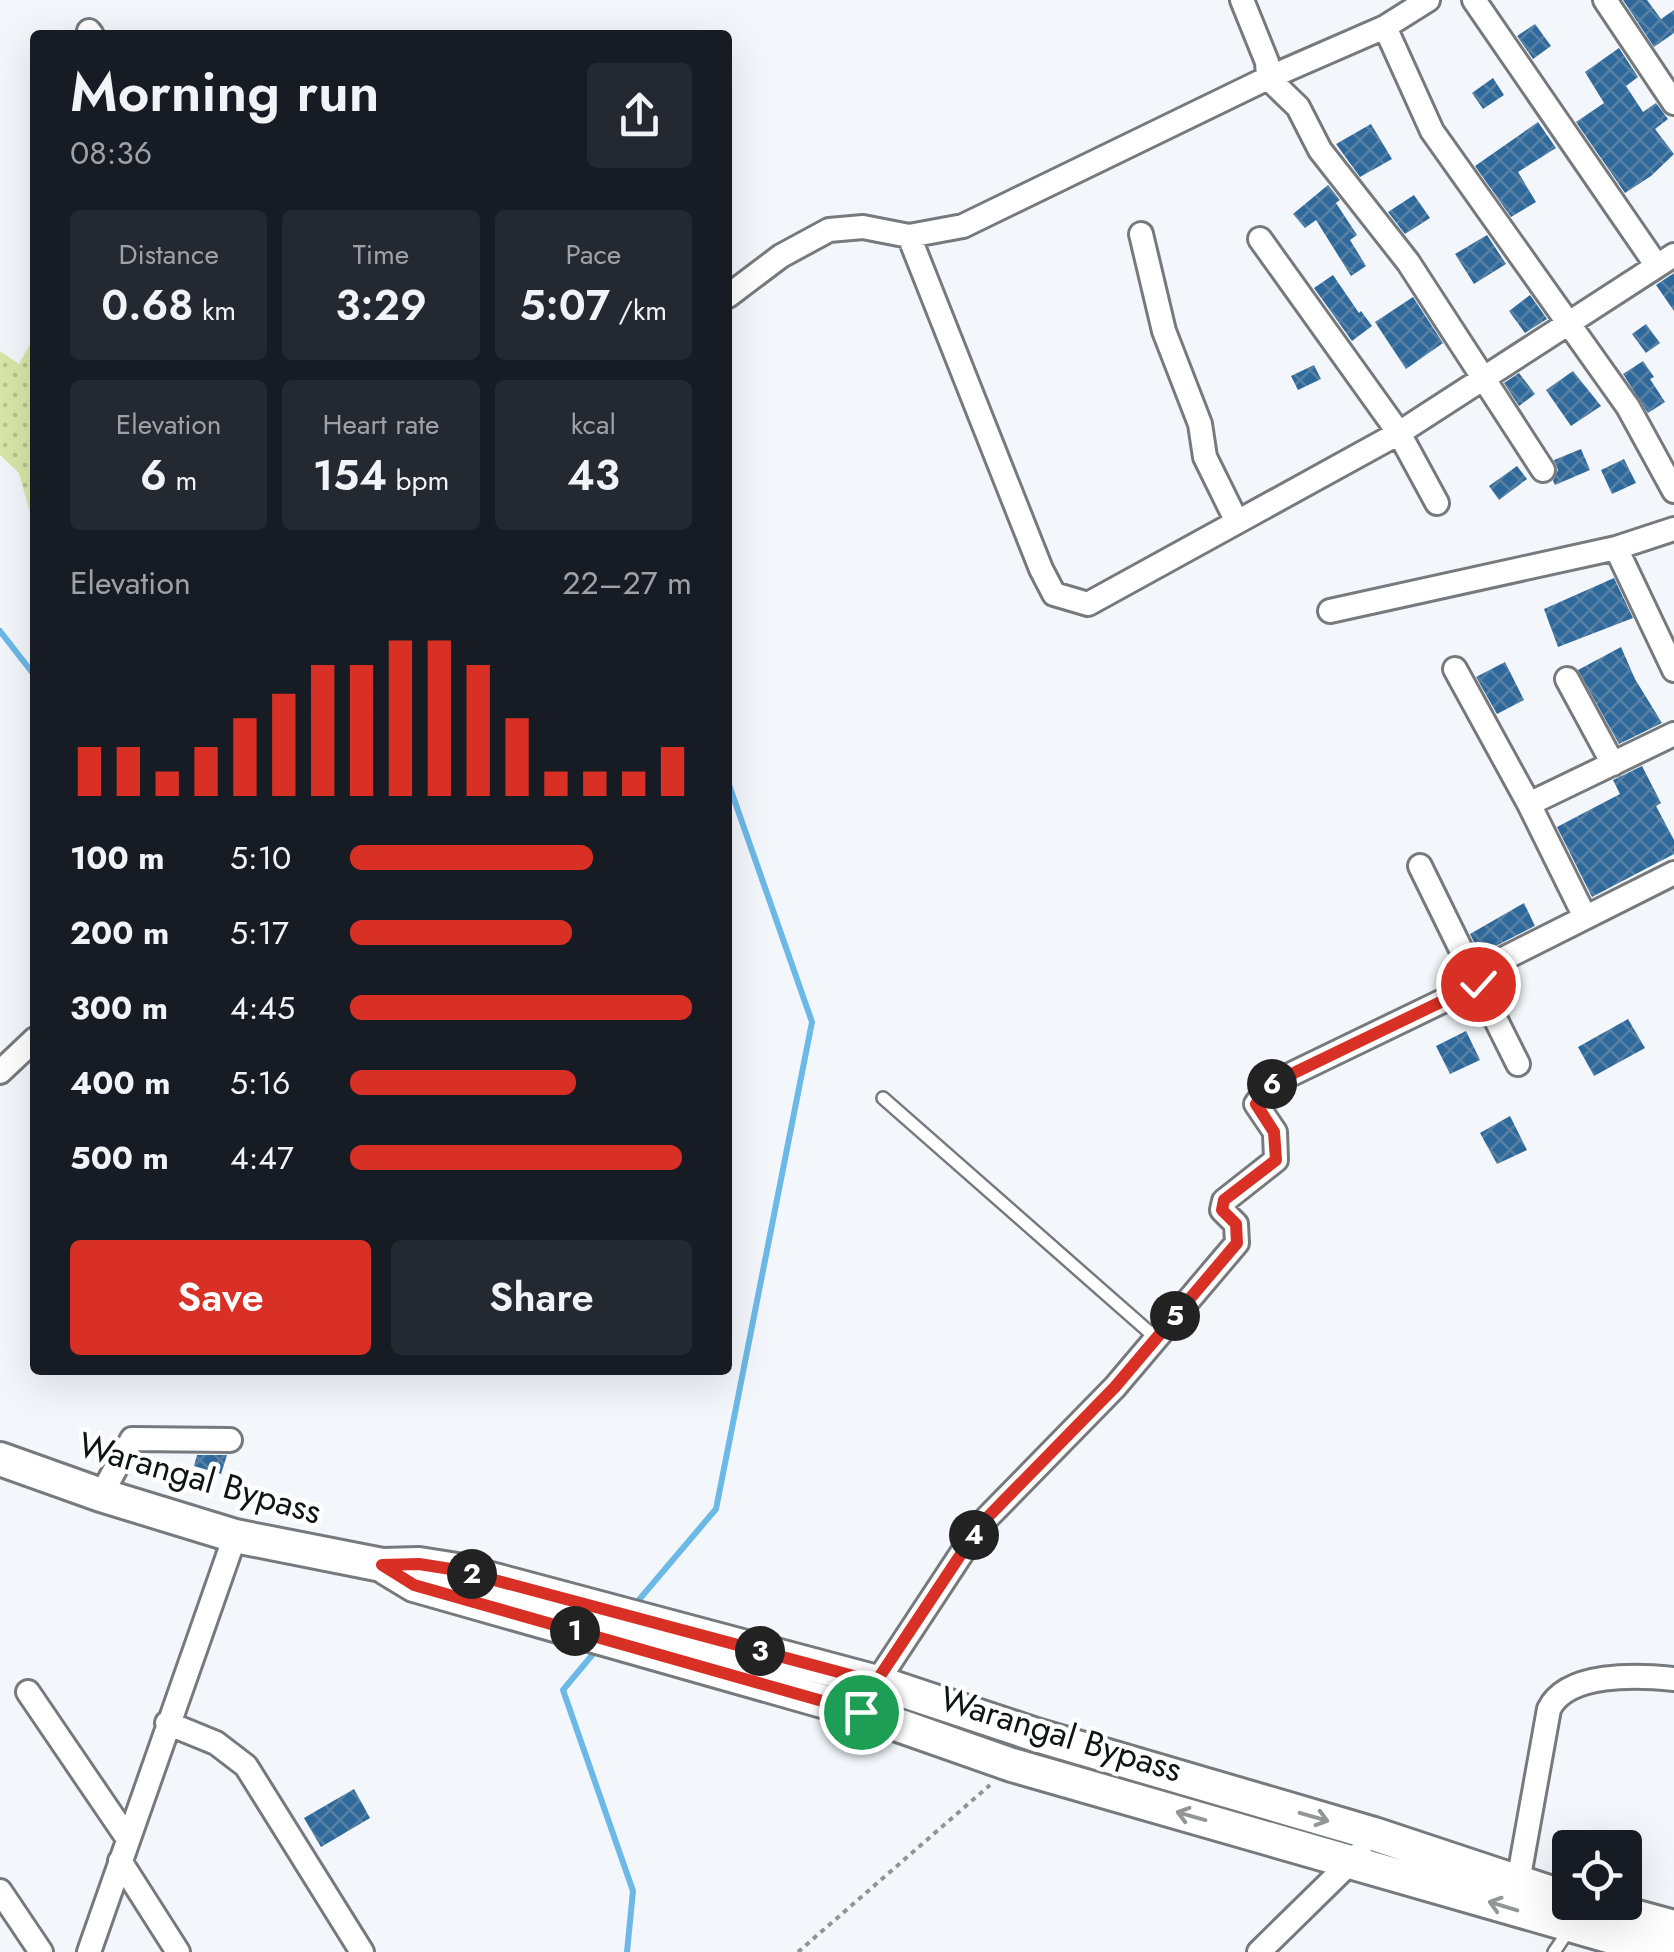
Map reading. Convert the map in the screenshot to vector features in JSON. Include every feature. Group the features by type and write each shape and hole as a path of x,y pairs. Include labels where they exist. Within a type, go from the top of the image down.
{"main road":[{"name":"Warangal Bypass","path":"0,1459 235,1536 382,1565 419,1564 457,1570 530,1604 643,1636 1012,1766 1552,1915"},
{"name":"Warangal Bypass","path":"643,1636 876,1682 1036,1735 1374,1834 1518,1882 1552,1907"},
{"name":"Warangal Bypass","path":"1569,1920 1674,1927"},
{"name":"Warangal Bypass","path":"1569,1920 1664,1952"}],"street":[{"path":"1242,0 1268,62 1268,78 1298,108 1320,150 1408,262 1543,470"},
{"path":"732,293 781,256 829,230 863,226 910,236 963,226 1268,78 1385,27 1428,0"},
{"path":"910,236 1041,570 1054,594 1088,604 1399,433 1666,260 1474,0"},
{"path":"1604,0 1674,102"},
{"path":"1385,27 1432,130 1628,407 1674,491"},
{"path":"1141,234 1164,331 1200,424 1205,457 1238,522"},
{"path":"1260,239 1399,433 1437,503"},
{"path":"1330,612 1616,548 1674,529"},
{"path":"1616,548 1674,670"},
{"path":"1456,670 1585,916"},
{"path":"1567,680 1613,764"},
{"path":"1529,804 1674,734"},
{"path":"1420,866 1518,1064"},
{"path":"876,1682 981,1524 1115,1387 1237,1243 1236,1224 1222,1210 1224,1200 1276,1160 1274,1132 1256,1104 1271,1084 1475,979 1585,916 1674,873"},
{"path":"0,1072 30,1044"},
{"path":"101,1495 132,1439 230,1440"},
{"path":"89,1952 235,1536"},
{"path":"1518,1882 1554,1698 1569,1686 1617,1678 1674,1679"},
{"path":"28,1692 124,1850 178,1952"},
{"path":"167,1723 216,1743 246,1766 362,1952"},
{"path":"1259,1952 1354,1862 1374,1834"},
{"path":"0,1891 40,1952"}],"lane":[{"path":"883,1098 1156,1338"}],"path":[{"path":"798,1952 1012,1766"}],"green space":[{"path":"30,344 30,513 19,473 0,455 0,351 19,364"}],"building":[{"path":"1623,0 1647,0 1661,19 1674,10 1674,33 1654,47"},
{"path":"1535,24 1551,46 1533,59 1517,36"},
{"path":"1619,48 1638,77 1626,86 1643,112 1656,103 1668,119 1655,129 1674,154 1625,193 1576,122 1604,103 1585,72"},
{"path":"1493,78 1504,95 1483,109 1472,93"},
{"path":"1538,122 1556,148 1518,172 1536,202 1511,217 1475,166"},
{"path":"1371,124 1392,159 1360,177 1336,144"},
{"path":"1328,185 1357,235 1350,240 1366,266 1351,276 1316,220 1305,228 1293,214"},
{"path":"1414,195 1430,218 1405,234 1388,212"},
{"path":"1487,235 1506,264 1474,284 1455,254"},
{"path":"1674,273 1674,311 1656,285"},
{"path":"1333,275 1372,326 1352,341 1314,288"},
{"path":"1530,295 1547,319 1525,333 1509,311"},
{"path":"1413,297 1443,343 1406,369 1375,322"},
{"path":"1646,324 1660,343 1646,353 1632,334"},
{"path":"1643,361 1665,402 1648,413 1623,374"},
{"path":"1314,365 1321,379 1298,390 1291,376"},
{"path":"1573,371 1601,406 1571,426 1546,390"},
{"path":"1519,373 1535,394 1519,406 1504,383"},
{"path":"1581,449 1590,470 1555,485 1558,470 1554,460"},
{"path":"1624,459 1636,483 1612,494 1601,470"},
{"path":"1517,466 1527,479 1499,500 1489,486"},
{"path":"1614,578 1633,618 1558,647 1544,609"},
{"path":"1621,647 1662,723 1619,744 1578,670"},
{"path":"1505,662 1524,700 1497,714 1476,677"},
{"path":"1642,766 1661,803 1656,806 1674,840 1674,854 1592,897 1557,827 1620,794 1613,780"},
{"path":"1524,903 1535,926 1480,954 1470,934"},
{"path":"1628,1019 1645,1048 1594,1076 1578,1047"},
{"path":"1466,1031 1480,1060 1450,1074 1436,1046"},
{"path":"1510,1116 1527,1150 1497,1164 1480,1133"},
{"path":"197,1455 227,1455 221,1474 194,1466"},
{"path":"354,1789 370,1818 321,1847 304,1818"}],"waterway":[{"path":"0,631 30,670"},
{"path":"632,1608 716,1509 812,1022 732,793"},
{"path":"598,1648 563,1690 633,1891 627,1952"}],"route":[{"path":"861,1712 414,1585 382,1565 419,1564 457,1570 876,1682 981,1524 1115,1387 1237,1243 1236,1224 1222,1210 1224,1200 1276,1160 1274,1132 1256,1104 1271,1084 1478,984"}]}
